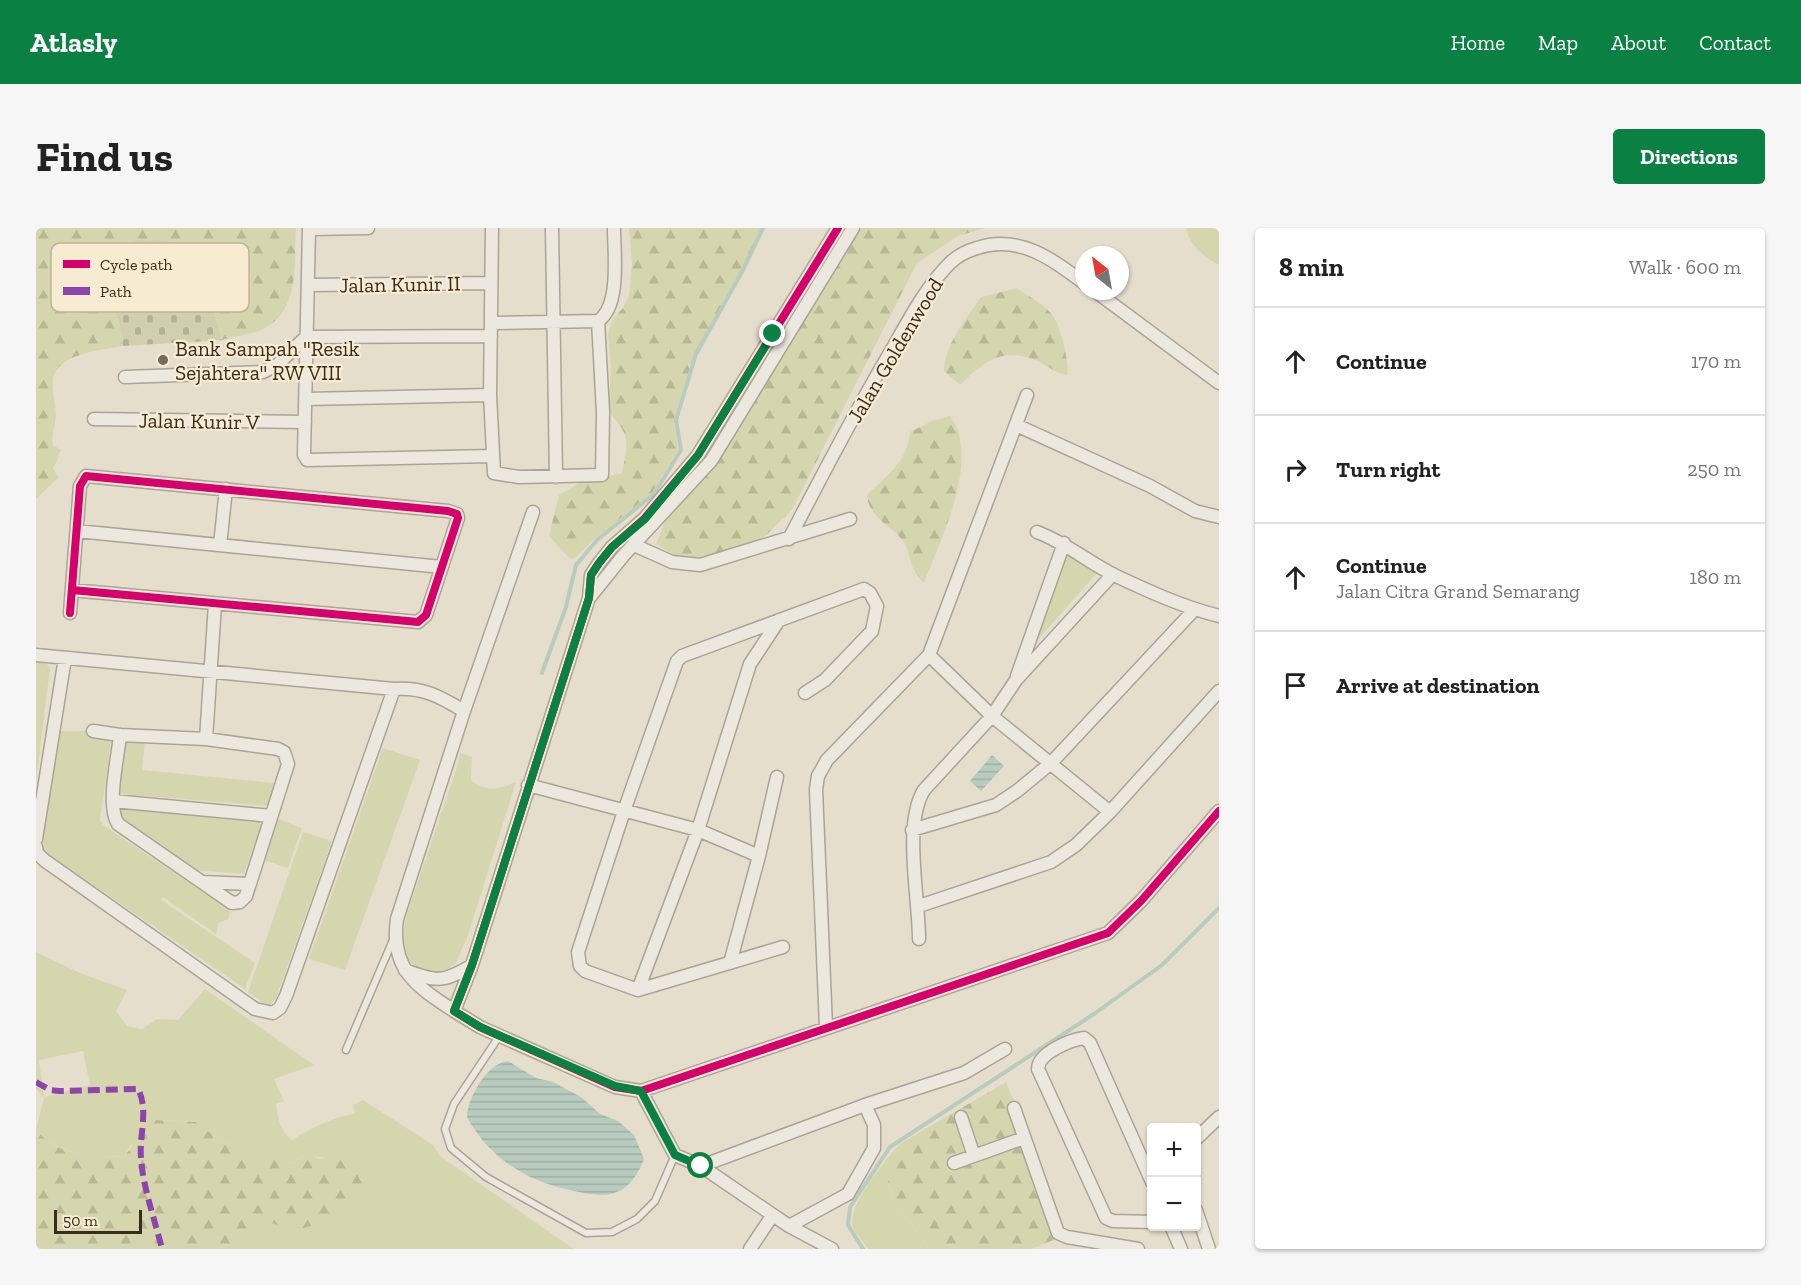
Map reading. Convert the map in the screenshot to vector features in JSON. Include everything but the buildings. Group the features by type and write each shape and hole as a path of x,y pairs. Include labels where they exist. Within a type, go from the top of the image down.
{"street":[{"path":"368,228 309,228 304,455 310,462 491,456"},
{"path":"492,228 489,395 491,456 494,473 519,477 599,476 603,472 598,321 611,305 615,274 614,228"},
{"path":"552,228 556,477"},
{"path":"589,598 634,545 648,522 698,455 838,228"},
{"path":"454,1011 472,965 589,598 591,575 612,547 648,522 711,462 853,228"},
{"name":"Jalan Goldenwood","path":"789,538 861,401 925,294 951,262 979,247 1002,243 1045,254 1075,276"},
{"name":"Jalan Kunir II","path":"308,285 491,283"},
{"path":"1107,300 1219,383"},
{"path":"491,323 598,321"},
{"path":"125,377 263,372 277,365 306,337 490,336"},
{"path":"826,1027 816,789 818,776 827,760 929,655 1027,394"},
{"path":"306,399 489,395"},
{"name":"Jalan Kunir V","path":"94,419 305,422"},
{"path":"1016,425 1150,486 1196,511 1219,518"},
{"path":"70,613 80,486 86,476 453,512 458,518 426,615 418,622 72,590"},
{"path":"220,545 226,489"},
{"path":"533,512 464,711 397,919 395,937 404,969 419,988 480,1027 615,1086 641,1091 1108,933 1141,901 1219,811"},
{"path":"634,545 672,562 700,565 850,519"},
{"path":"77,531 442,567"},
{"path":"1036,532 1064,543 1113,574 1194,610 1219,616"},
{"path":"1016,680 1064,543"},
{"path":"919,939 919,906 912,830 916,803 924,790 992,716 1016,680 1113,574"},
{"path":"783,947 638,990 585,971 579,960 578,952 676,661 682,656 864,590 870,593 877,606 872,631 825,680 806,693"},
{"path":"206,739 215,604"},
{"path":"912,830 996,805 1051,763 1194,610"},
{"path":"638,990 698,830 750,664 779,620"},
{"path":"929,655 992,716 1110,812"},
{"path":"36,656 426,690 464,711"},
{"path":"36,839 65,658"},
{"path":"36,847 37,853 44,860 255,1009 263,1013 273,1013 280,1008 286,996 394,689"},
{"path":"919,906 1051,862 1076,845 1110,812 1219,691"},
{"path":"93,731 120,735 206,739 278,749 284,752 288,765 246,896 240,902 232,903 118,824 112,816 120,735"},
{"path":"730,963 759,856 777,777"},
{"path":"528,785 698,830 759,856"},
{"path":"113,801 271,816"},
{"path":"201,882 249,884"},
{"path":"404,969 433,981 451,978 472,965"},
{"path":"1147,1222 1113,1221 1106,1218 1038,1069 1042,1058 1074,1039 1084,1038 1090,1043 1150,1177"},
{"path":"701,1166 865,1105 964,1073 1005,1049"},
{"path":"641,1091 675,1155 701,1166 772,1216 832,1249"},
{"path":"789,1226 848,1194 874,1148 874,1125 865,1105"},
{"path":"1014,1108 1058,1233 1067,1237 1138,1249"},
{"path":"961,1117 974,1156"},
{"path":"1201,1134 1219,1117"},
{"path":"954,1163 1024,1138"},
{"path":"750,1249 772,1216"},
{"path":"1201,1223 1209,1249"},
{"path":"1173,1231 1181,1249"}],"lane":[{"path":"346,1050 395,937"},
{"path":"500,1034 454,1104 445,1128 451,1148 486,1178 586,1233 612,1232 637,1219 655,1201 675,1155"}],"green space":[{"path":"36,228 296,228 295,269 290,296 285,308 278,318 262,330 222,340 214,312 249,312 249,243 51,243 51,312 114,312 121,329 123,346 81,355 62,364 56,372 53,381 56,413 53,445 61,450 53,469 59,477 36,499"},
{"path":"629,228 761,228 742,269 695,353 674,419 678,450 652,493 593,540 574,559 569,558 549,536 559,495 579,483 622,473 626,454 624,433 608,412 611,370 608,334 613,319 623,308 629,295 632,264"},
{"path":"861,228 986,228 958,236 917,263 792,510 761,540 683,560 656,544 666,519 715,468"},
{"path":"1186,228 1219,228 1219,265 1198,250"},
{"path":"138,240 175,243 131,243"},
{"path":"1017,288 1043,306 1054,318 1066,353 1067,375 1038,361 1014,355 995,358 986,363 960,385 944,371 948,351 957,332 981,297"},
{"path":"214,312 222,340 123,346 121,329 115,313"},
{"path":"950,416 959,433 962,454 960,476 948,522 924,583 914,570 907,547 871,509 867,495 901,459 910,432 932,421"},
{"path":"1066,554 1098,572 1033,645"},
{"path":"36,662 46,663 50,668 36,783"},
{"path":"57,731 87,731 91,738 109,738 111,742 100,820 103,825 228,909 230,912 228,919 219,923 216,934 163,897 161,900 255,963 245,989 45,852 42,846"},
{"path":"126,741 145,741 142,770 274,783 268,806 122,794 119,791"},
{"path":"383,748 420,760 345,970 309,959"},
{"path":"460,753 472,757 471,780 482,787 493,788 516,782 468,935 455,965 437,975 416,966 405,955 404,929"},
{"path":"118,808 259,822 261,825 244,874 194,870 118,818"},
{"path":"278,819 302,828 288,868 263,860"},
{"path":"303,832 332,841 276,998 270,1005 265,1004 248,992"},
{"path":"36,952 80,973 127,990 116,1011 127,1026 142,1029 157,1019 178,1020 205,989 314,1065 274,1079 284,1101 276,1104 279,1120 282,1129 292,1140 323,1124 355,1114 353,1105 363,1100 433,1145 440,1156 574,1249 232,1249 266,1221 298,1230 326,1158 305,1155 292,1164 283,1160 255,1166 235,1144 220,1140 196,1122 155,1120 147,1116 124,1157 76,1153 56,1145 36,1130 44,1098 36,1089","holes":["83,1051 90,1085 44,1097 39,1060"]},
{"path":"1006,1082 1028,1135 1061,1237 1031,1249 930,1249 894,1202 888,1181 906,1147 898,1145"},
{"path":"147,1116 155,1120 196,1122 220,1140 235,1144 255,1165 273,1148 280,1149 283,1159 292,1164 310,1152 318,1159 339,1156 363,1161 366,1183 344,1204 318,1223 295,1229 266,1221 232,1249 36,1249 36,1130 56,1146 66,1150 87,1155 124,1157 132,1146 124,1127 131,1125 139,1128"},
{"path":"898,1145 907,1147 888,1182 894,1202 930,1249 868,1249 854,1230 852,1221 854,1210 860,1198"}],"shaded area":[{"path":"992,755 1004,766 981,791 970,781"},
{"path":"508,1061 536,1078 553,1082 581,1097 600,1114 618,1121 634,1135 644,1159 630,1183 622,1190 602,1195 550,1185 508,1164 485,1143 467,1117 470,1101 486,1075 500,1063"}],"waterway":[{"path":"542,673 566,607 576,565 597,540 654,494 681,450 676,420 696,354 743,270 763,228"},
{"path":"863,1249 848,1225 850,1207 890,1147 1094,1014 1162,965 1219,908"}],"marked path":[{"path":"36,1082 50,1090 59,1091 138,1089 143,1105 142,1169 162,1249"}],"cycle path":[{"path":"838,228 698,455 644,519 612,547 591,575 589,598 472,965 454,1011 480,1027 615,1087 641,1091 1108,933 1141,901 1219,811"},
{"path":"70,613 80,486 86,476 448,511 457,514 458,518 426,615 418,622 72,590"}],"place":[{"name":"Bank Sampah \"Resik Sejahtera\" RW VIII","path":"163,360"}],"route":[{"path":"701,1166 675,1155 641,1091 625,1090 615,1086 480,1027 454,1011 472,965 589,598 591,575 612,547 645,519 698,455 773,334"}]}
